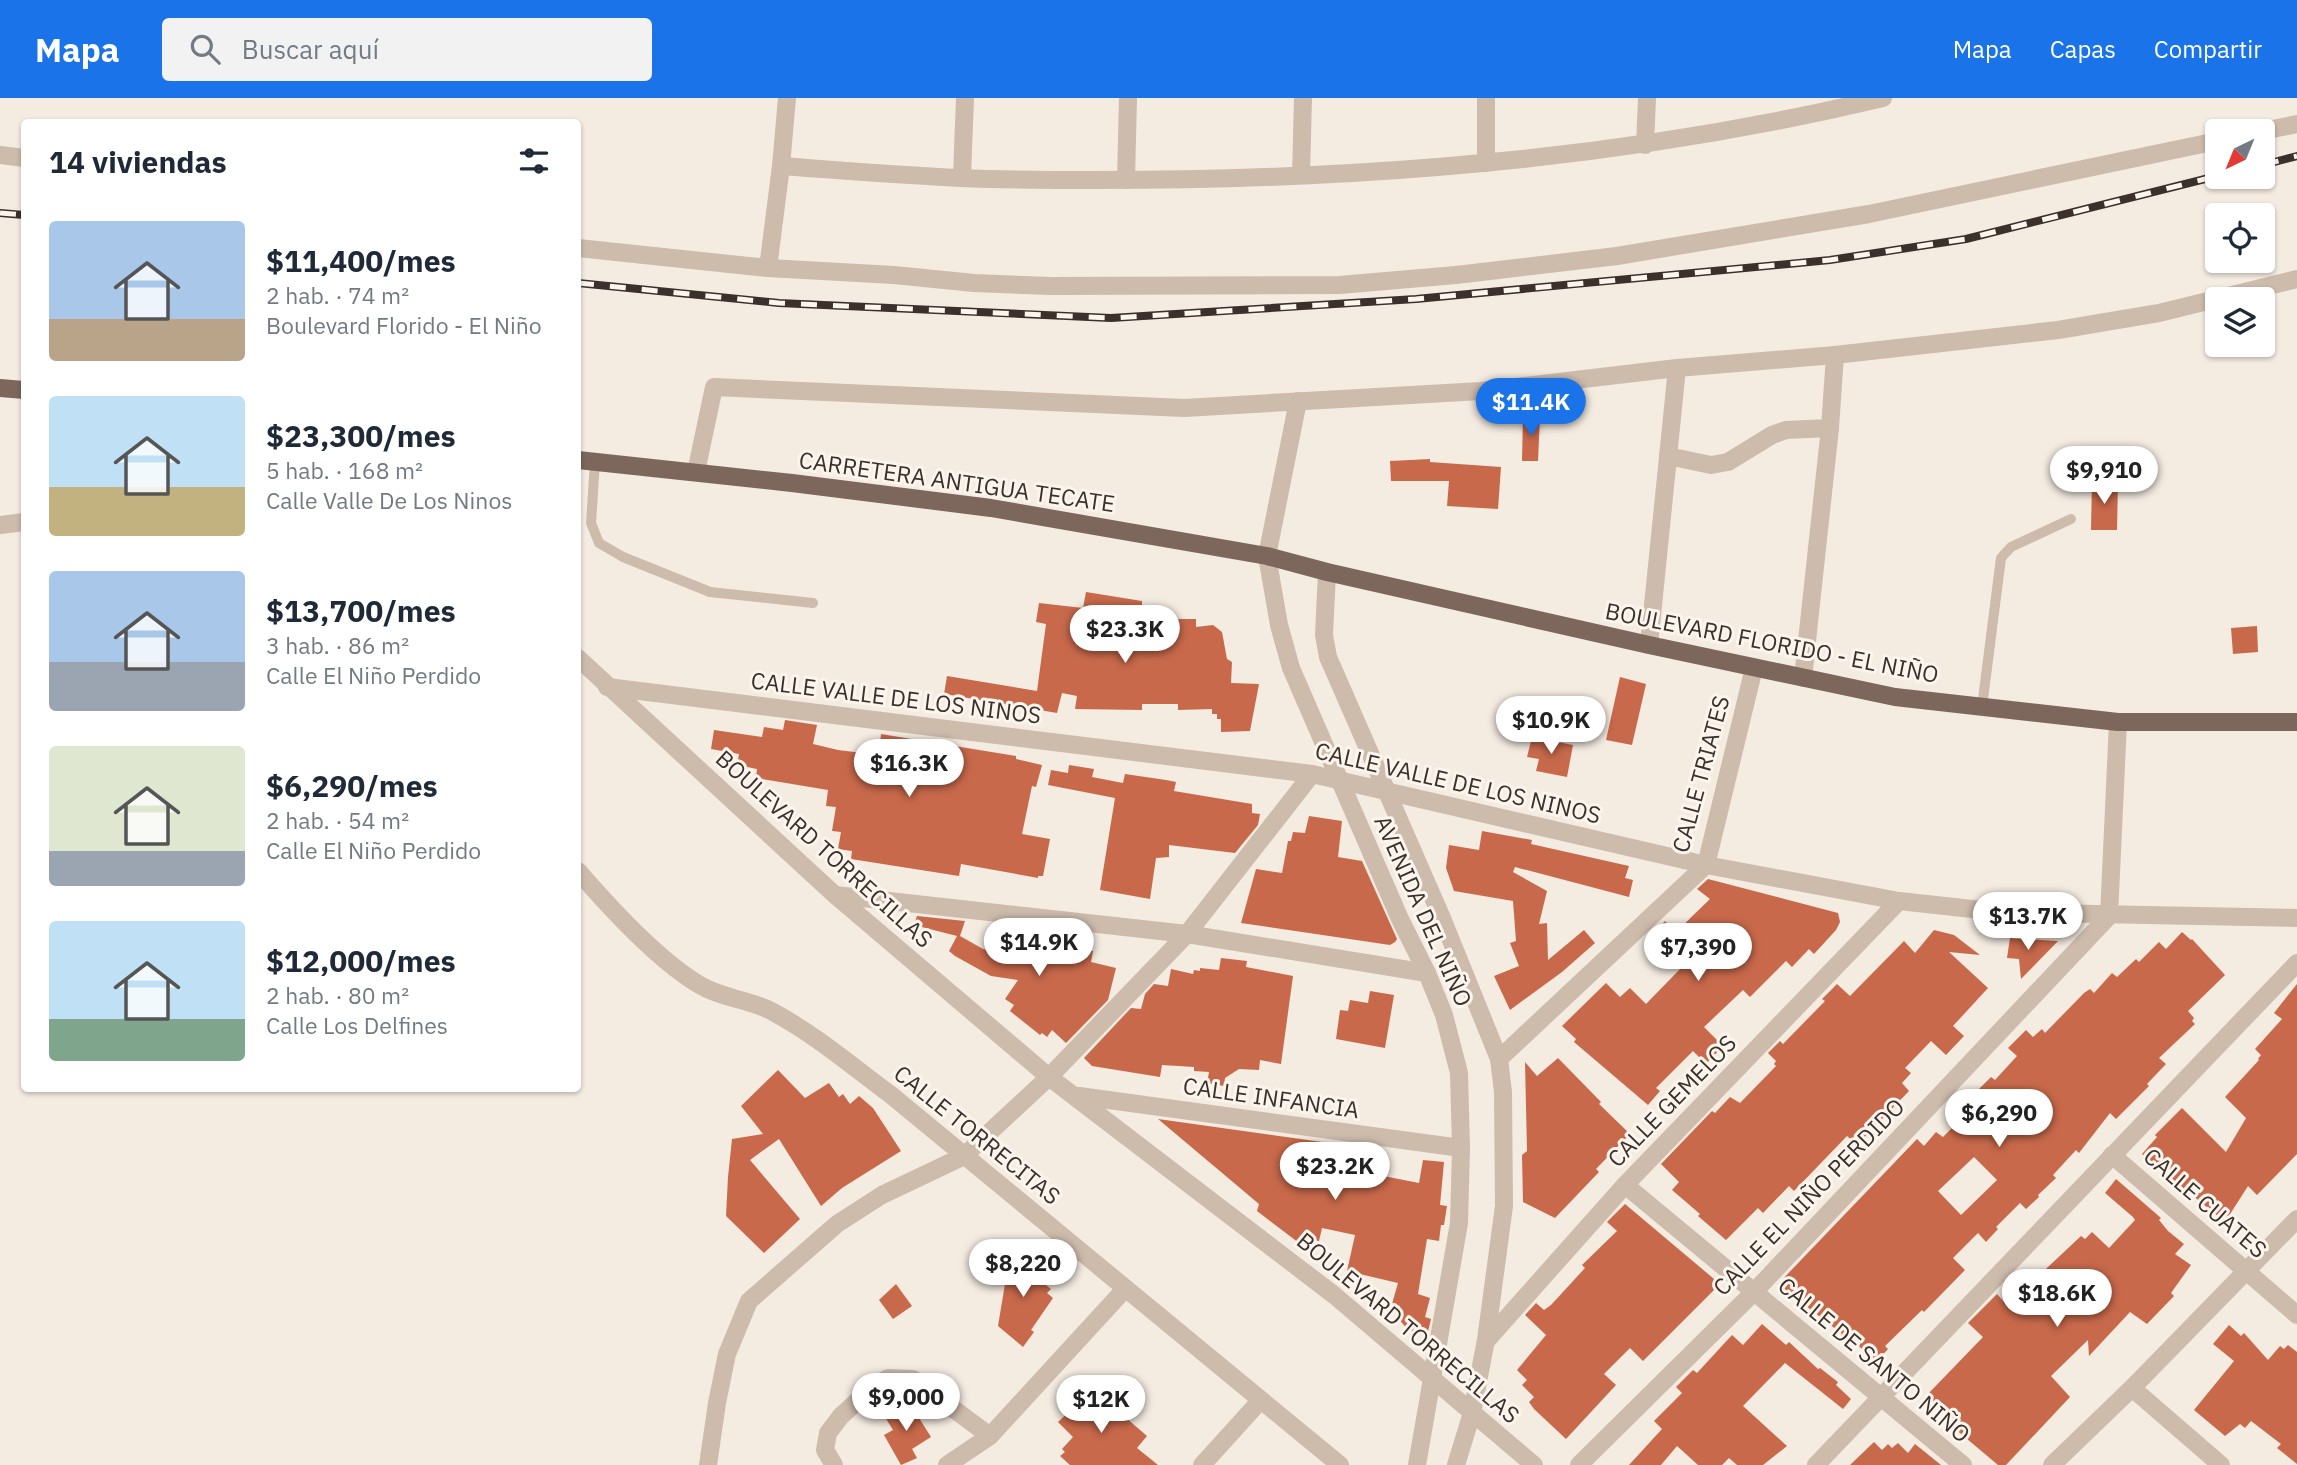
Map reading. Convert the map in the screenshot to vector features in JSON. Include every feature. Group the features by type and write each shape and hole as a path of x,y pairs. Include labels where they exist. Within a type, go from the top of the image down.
{"main road":[{"path":"0,388 21,390"},
{"name":"CARRETERA ANTIGUA TECATE","path":"586,461 991,508 1266,556 1327,572"},
{"name":"BOULEVARD FLORIDO - EL NIÑO","path":"1327,572 1895,697 2118,722 2297,722"}],"street":[{"path":"768,268 787,98"},
{"path":"962,177 965,98"},
{"path":"1126,180 1128,98"},
{"path":"1301,175 1303,98"},
{"path":"1486,98 1486,163"},
{"path":"1644,145 1647,98"},
{"path":"781,166 962,177 1126,180 1301,175 1486,163 1644,145 1840,103 1883,98"},
{"path":"2275,129 2297,124"},
{"path":"581,248 768,268 894,275 974,283 1051,286 1339,285 1617,256 1842,218 2205,143"},
{"path":"0,155 21,158"},
{"path":"696,472 713,387 1184,408 1481,391 1677,368 1835,355 2058,330 2158,313 2297,279"},
{"path":"1803,678 1830,428 1835,355"},
{"path":"1649,645 1677,368"},
{"path":"1266,556 1298,401"},
{"path":"1668,456 1711,466 1728,462 1772,435 1787,430 1830,428"},
{"path":"0,525 21,522"},
{"name":"AVENIDA DEL NIÑO","path":"1266,556 1290,668 1399,919 1427,973 1444,1015 1459,1073 1459,1223 1417,1465"},
{"name":"AVENIDA DEL NIÑO","path":"1327,572 1324,635 1328,657 1442,918 1499,1059 1503,1092 1504,1206 1486,1340 1472,1413 1456,1465"},
{"name":"BOULEVARD TORRECILLAS","path":"581,661 835,895 1049,1077 1334,1295 1434,1377 1534,1465"},
{"name":"CALLE TRIATES","path":"1499,1059 1706,864 1754,668"},
{"name":"CALLE VALLE DE LOS NINOS","path":"607,687 1312,774 1706,864 1899,901 2000,912 2297,918"},
{"path":"2109,916 2118,722"},
{"path":"708,1465 727,1354 749,1301 837,1224 882,1195 964,1156 1049,1077 1187,934 1312,774"},
{"name":"CALLE TORRECITAS","path":"581,874 637,934 698,984 721,996 746,1001 771,1011 816,1038 891,1095 1340,1465"},
{"path":"835,895 1187,934 1427,973"},
{"name":"CALLE GEMELOS","path":"1486,1340 1625,1185 1899,901"},
{"name":"CALLE EL NIÑO PERDIDO","path":"1578,1465 1754,1292 2109,916"},
{"path":"1816,1465 2297,963"},
{"name":"CALLE INFANCIA","path":"1075,1096 1461,1148"},
{"name":"CALLE CUATES","path":"2112,1155 2297,1315"},
{"name":"CALLE DE SANTO NIÑO","path":"1625,1185 1963,1465"},
{"path":"2053,1465 2297,1219"},
{"path":"947,1465 990,1436 1125,1289"},
{"path":"834,1465 825,1450 828,1433 841,1416 865,1394 888,1378 913,1379 990,1436"},
{"path":"2132,1388 2221,1465"},
{"path":"1202,1465 1261,1401"}],"lane":[{"path":"586,461 591,523 599,542 623,557 710,592 813,603"},
{"path":"1982,707 2001,558 2011,547 2071,519"}],"building":[{"path":"1523,415 1540,416 1538,461 1522,461"},
{"path":"1430,459 1430,462 1501,467 1498,509 1447,506 1449,481 1391,481 1390,461"},
{"path":"2092,481 2118,482 2117,530 2091,530"},
{"path":"1086,592 1142,601 1142,629 1179,627 1178,619 1196,619 1196,627 1213,625 1222,632 1227,659 1232,662 1231,683 1259,684 1250,731 1221,732 1221,719 1217,719 1217,714 1212,714 1212,709 1178,710 1178,704 1142,704 1142,710 1075,709 1077,696 1062,693 1057,713 944,694 947,676 1037,691 1046,624 1036,622 1039,603 1083,608"},
{"path":"2257,626 2258,652 2233,654 2231,628"},
{"path":"1620,677 1646,684 1632,745 1606,740"},
{"path":"785,720 817,725 813,744 838,750 879,755 881,734 1016,756 1016,759 1042,765 1036,787 1032,786 1022,834 1050,839 1043,876 1038,878 961,864 959,876 851,859 852,851 838,849 841,832 832,831 836,807 826,806 828,790 756,778 757,769 737,765 739,754 711,749 714,730 762,737 764,727 783,730"},
{"path":"1532,737 1573,745 1567,777 1536,771 1539,759 1527,757"},
{"path":"1069,765 1094,769 1092,777 1123,783 1125,774 1166,780 1176,782 1174,791 1252,804 1252,813 1260,814 1258,825 1235,853 1169,845 1169,857 1156,858 1150,899 1100,890 1115,798 1048,785 1051,770 1068,773"},
{"path":"1309,816 1342,821 1338,857 1362,861 1397,939 1395,942 1390,945 1241,923 1256,869 1282,873 1288,841 1291,841 1293,832 1305,833"},
{"path":"1482,831 1532,840 1531,844 1629,866 1625,878 1633,880 1629,897 1515,867 1513,872 1547,891 1539,924 1547,923 1548,960 1584,930 1595,943 1562,972 1510,1010 1494,976 1519,966 1510,943 1516,941 1513,901 1454,891 1446,868 1449,845 1479,850"},
{"path":"1708,879 1838,913 1840,922 1814,954 1809,949 1792,967 1786,961 1750,997 1743,990 1704,1027 1723,1046 1706,1064 1693,1051 1656,1088 1660,1091 1648,1105 1574,1042 1576,1039 1562,1026 1606,983 1620,997 1630,988 1646,1004 1682,967 1652,935 1665,921 1676,932 1710,899 1697,889"},
{"path":"917,916 965,921 960,936 983,949 1015,953 1019,930 1069,941 1068,945 1093,951 1091,962 1116,968 1108,1000 1066,1043 1052,1030 1047,1037 1042,1033 1040,1035 1010,1011 1014,1005 1005,999 1018,980 991,976 955,956 949,951 957,936 914,925"},
{"path":"1934,930 1954,935 1980,955 1949,952 1988,988 1953,1026 1964,1036 1946,1055 1931,1041 1905,1068 1911,1073 1902,1083 1909,1091 1857,1145 1847,1136 1794,1191 1789,1186 1763,1213 1758,1208 1726,1240 1672,1190 1679,1182 1661,1164 1712,1111 1715,1113 1730,1097 1740,1103 1776,1066 1776,1061 1768,1053 1780,1041 1783,1044 1825,1001 1822,999 1837,984 1850,996 1904,941 1915,953"},
{"path":"2182,932 2192,939 2225,975 2188,1011 2195,1024 2159,1058 2166,1064 2147,1084 2149,1086 2116,1119 2110,1113 2079,1153 2076,1150 2053,1175 2056,1178 2039,1197 2026,1209 2020,1203 1996,1227 1998,1229 1986,1242 1978,1233 1953,1258 1965,1270 1924,1312 1922,1310 1885,1346 1888,1349 1877,1361 1856,1344 1840,1337 1842,1334 1778,1284 1917,1139 1924,1146 1936,1132 1943,1137 1966,1114 1960,1108 1991,1077 1995,1080 2017,1056 2008,1048 2026,1030 2033,1037 2042,1029 2045,1033 2084,993 2090,989 2094,993 2112,973 2117,977 2136,959 2139,962 2159,942 2166,949","holes":["1974,1157 1997,1180 1961,1215 1938,1191"]},
{"path":"2010,938 2058,941 2021,979 2019,959 2007,958"},
{"path":"1221,958 1247,961 1246,967 1293,976 1281,1064 1260,1060 1259,1070 1239,1069 1225,1078 1224,1086 1207,1083 1209,1072 1194,1071 1194,1067 1162,1065 1160,1077 1092,1066 1084,1058 1131,1008 1141,1009 1145,994 1154,984 1168,986 1171,969 1193,974 1194,970 1200,971 1200,968 1219,970"},
{"path":"2297,984 2297,1154 2257,1195 2248,1186 2225,1222 2142,1154 2157,1137 2155,1135 2182,1108 2226,1152 2246,1118 2225,1097 2259,1060 2261,1055 2255,1049 2282,1019 2274,1013"},
{"path":"1370,991 1394,995 1385,1048 1336,1039 1340,1010 1348,1011 1350,1000 1368,1003"},
{"path":"1558,1058 1630,1134 1596,1169 1599,1172 1555,1218 1523,1202 1522,1155 1527,1151 1525,1062 1537,1076"},
{"path":"778,1070 805,1098 829,1083 839,1097 843,1094 850,1104 859,1096 873,1108 901,1151 842,1188 821,1206 779,1139 750,1160 800,1219 764,1253 726,1216 728,1177 732,1139 763,1134 741,1106"},
{"path":"1158,1119 1373,1149 1368,1173 1419,1183 1423,1160 1444,1162 1440,1205 1447,1206 1444,1225 1441,1225 1439,1241 1427,1239 1418,1294 1430,1298 1425,1317 1431,1319 1427,1336 1408,1330 1397,1317 1400,1306 1392,1304 1398,1283 1347,1271 1355,1235 1322,1228 1319,1241 1300,1238 1299,1243 1257,1211 1259,1204"},
{"path":"2116,1179 2161,1218 2159,1220 2168,1231 2184,1244 2175,1254 2191,1265 2171,1293 2174,1296 2147,1324 2130,1312 2089,1356 2088,1340 2051,1376 2070,1397 2006,1465 1998,1465 1954,1428 1958,1424 1927,1395 1983,1337 1968,1323 1997,1294 2005,1303 2012,1296 2015,1298 2081,1236 2085,1239 2092,1232 2109,1248 2135,1220 2105,1193"},
{"path":"1625,1204 1720,1284 1643,1361 1630,1348 1604,1374 1616,1385 1566,1439 1529,1402 1534,1397 1522,1385 1527,1380 1517,1370 1546,1335 1525,1315 1536,1303 1544,1310 1551,1305 1585,1268 1582,1265 1617,1231 1607,1222"},
{"path":"1010,1254 1029,1257 1043,1268 1036,1277 1051,1289 1047,1293 1053,1298 1023,1347 998,1326"},
{"path":"896,1284 912,1306 893,1319 879,1300"},
{"path":"1762,1324 1786,1345 1789,1342 1818,1369 1838,1382 1836,1385 1851,1399 1843,1409 1785,1363 1743,1406 1787,1446 1763,1465 1737,1465 1729,1458 1722,1465 1698,1465 1677,1446 1661,1465 1629,1465 1662,1429 1654,1421 1682,1393 1676,1387 1693,1370 1697,1373 1732,1335 1743,1345"},
{"path":"2229,1325 2241,1336 2244,1333 2268,1360 2280,1346 2284,1349 2288,1345 2297,1352 2297,1464 2277,1448 2281,1444 2251,1421 2245,1428 2240,1424 2225,1436 2194,1410 2234,1361 2213,1344"},
{"path":"1089,1386 1147,1436 1137,1448 1158,1465 1070,1465 1060,1456 1065,1452 1062,1449 1073,1437 1058,1422 1075,1406 1073,1404"},
{"path":"909,1402 931,1437 912,1449 917,1458 901,1465 884,1435 893,1430 885,1417"},
{"path":"1874,1442 1882,1450 1888,1444 1892,1448 1898,1443 1908,1453 1915,1444 1941,1465 1850,1465"}],"railway":[{"path":"2275,162 2297,156"},
{"path":"581,283 779,303 1111,318 1416,299 1830,260 1966,239 2205,179"},
{"path":"0,213 21,215"}]}
